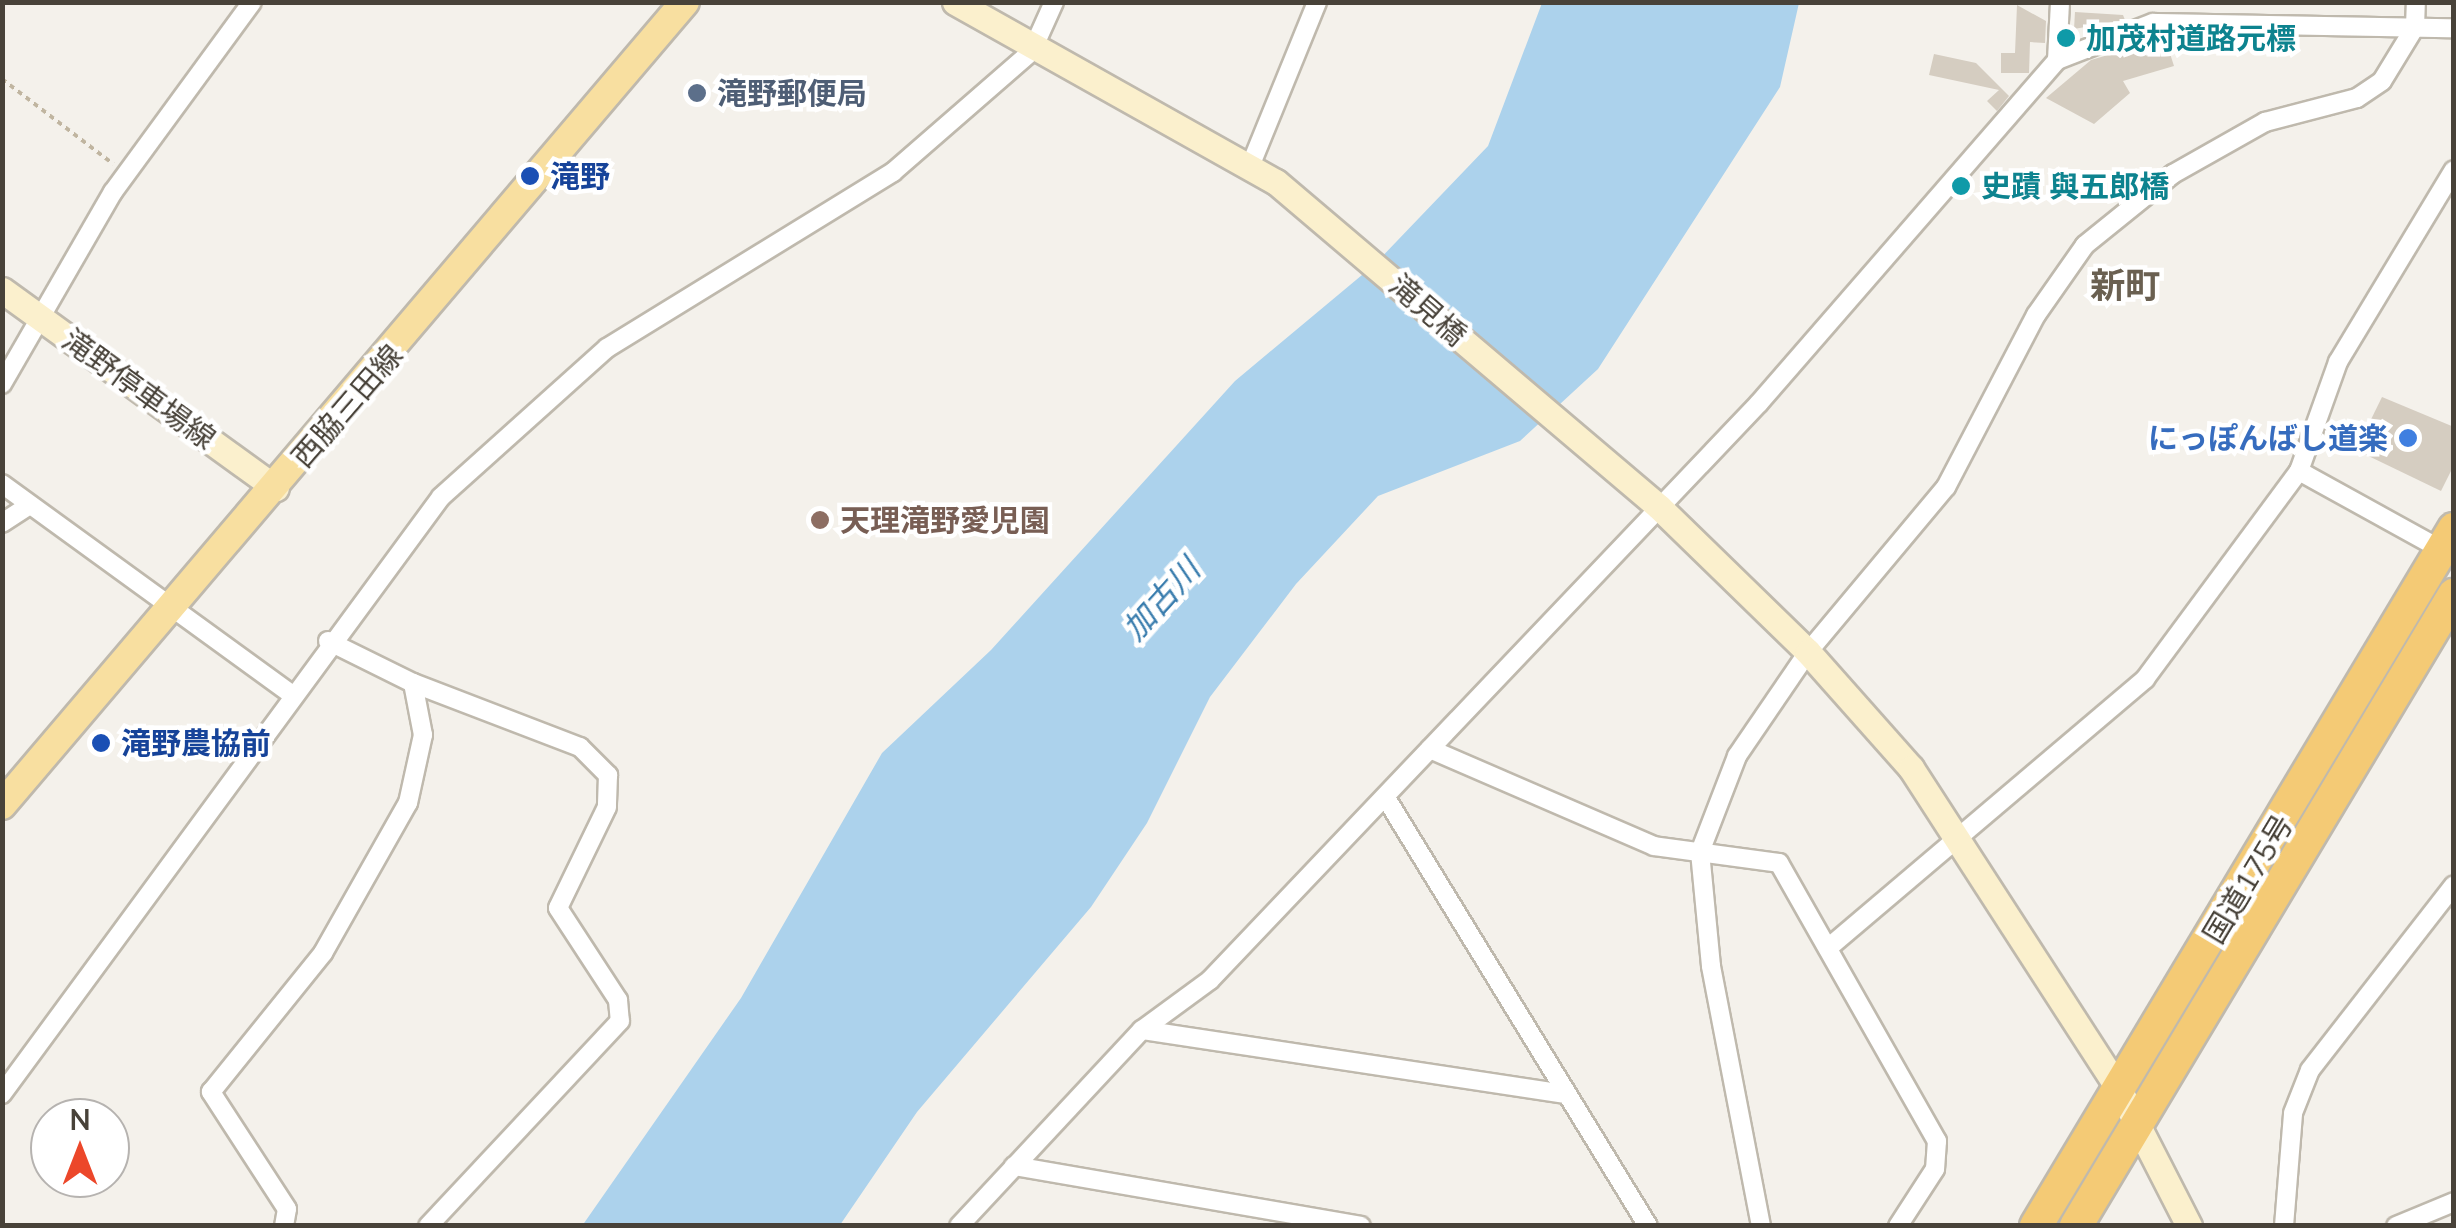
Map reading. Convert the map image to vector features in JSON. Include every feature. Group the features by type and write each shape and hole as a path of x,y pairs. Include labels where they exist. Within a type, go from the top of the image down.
{"highway":[{"name":"国道175号","path":"2036,1226 2448,539"},
{"name":"国道175号","path":"2076,1226 2454,595"}],"main road":[{"name":"西脇三田線","path":"2,804 175,610 685,2"}],"street":[{"path":"2,384 45,321 128,174 252,2"},
{"name":"滝見橋","path":"954,2 1032,51 1252,164 1276,182 1659,507 1808,652 1911,768 2120,1091 2189,1226"},
{"path":"2,1094 328,641 441,497 528,412 656,315 894,172 1032,51 1054,2"},
{"path":"1252,164 1317,2"},
{"path":"1761,1226 1711,966 1700,852 1737,756 1808,652 1946,487 2036,315 2109,220 2264,122 2357,98 2382,81 2415,27 2416,2"},
{"path":"2057,60 2062,5"},
{"path":"958,1226 1142,1030 1210,980 1386,798 1659,507 1958,179 2057,60 2152,23 2454,28"},
{"path":"1828,948 2145,679 2299,471 2338,362 2454,170"},
{"name":"滝野停車場線","path":"2,290 276,488"},
{"path":"2299,471 2448,539"},
{"path":"2,484 291,694"},
{"path":"2,524 30,505"},
{"path":"328,641 413,683 580,747 608,775 606,807 558,908 618,1000 620,1021 428,1226"},
{"path":"284,1226 287,1209 211,1092 323,954 408,803 423,735 413,683"},
{"path":"1430,749 1560,812 1700,852 1779,864 1936,1142 1935,1170 1898,1226"},
{"path":"1386,798 1485,948 1564,1094 1648,1226"},
{"path":"2284,1226 2294,1113 2310,1070 2454,885"},
{"path":"1142,1030 1564,1094"},
{"path":"1014,1166 1361,1226"},
{"path":"2396,1226 2454,1202"}],"path":[{"path":"2,78 128,174"}],"water":[{"name":"加古川","path":"1542,3 1799,3 1780,87 1598,369 1520,441 1378,496 1296,584 1210,697 1147,823 1091,907 917,1112 840,1225 582,1226 741,998 882,753 991,650 1235,381 1374,265 1488,146"}],"building":[{"path":"2017,5 2046,21 2045,43 2030,42 2029,73 2001,73 2001,53 2015,53"},
{"path":"2075,12 2123,15 2125,20 2074,29"},
{"path":"2165,38 2174,66 2123,81 2130,93 2094,124 2046,98 2091,60"},
{"path":"1934,54 1976,63 2009,96 1997,111 1987,101 1999,90 1929,75"},
{"name":"にっぽんばし道楽","path":"2382,397 2454,427 2454,465 2441,491 2356,450"}],"place":[{"name":"加茂村道路元標","path":"2066,38"},
{"name":"滝野郵便局","path":"697,93"},
{"name":"滝野","path":"530,176"},
{"name":"史蹟 與五郎橋","path":"1961,186"},
{"name":"にっぽんばし道楽","path":"2408,438"},
{"name":"天理滝野愛児園","path":"820,520"},
{"name":"滝野農協前","path":"101,743"}],"district":[{"name":"新町","path":"2125,285"}]}
